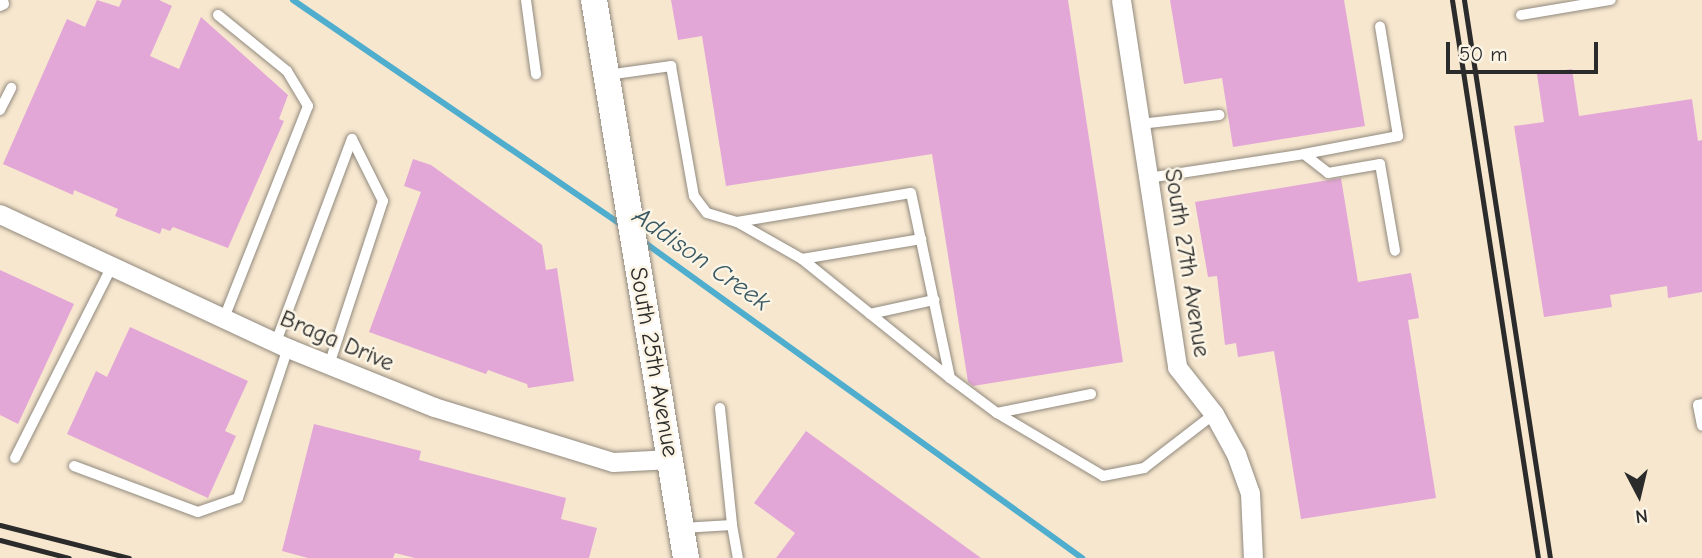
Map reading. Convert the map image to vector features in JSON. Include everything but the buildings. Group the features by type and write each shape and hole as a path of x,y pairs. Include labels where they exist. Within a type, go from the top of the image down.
{"main road":[{"name":"South 25th Avenue","path":"594,0 686,558"}],"street":[{"name":"South 27th Avenue","path":"1121,0 1177,368 1214,414 1236,454 1250,492 1253,558"},
{"name":"Braga Drive","path":"0,214 329,366 434,407 613,462 671,459"}],"lane":[{"path":"0,6 3,0"},
{"path":"526,0 536,74"},
{"path":"1521,15 1611,0"},
{"path":"218,15 286,71 308,106 224,318"},
{"path":"1148,178 1304,154 1398,136 1380,26"},
{"path":"606,75 671,66 694,196 707,213 737,222 802,259 997,414 1103,476 1144,468 1214,414"},
{"path":"0,110 10,88"},
{"path":"1140,124 1219,115"},
{"path":"74,466 198,512 238,498 282,345 352,139 383,201 329,366"},
{"path":"1304,154 1328,173 1380,164 1395,251"},
{"path":"737,222 911,193 950,378"},
{"path":"802,259 921,240"},
{"path":"15,458 112,266"},
{"path":"870,314 934,300"},
{"path":"997,414 1091,394"},
{"path":"1702,404 1698,405 1702,426"},
{"path":"720,408 738,558"},
{"path":"681,528 732,525"}],"waterway":[{"name":"Addison Creek","path":"293,0 624,227"},
{"name":"Addison Creek","path":"641,240 1082,558"}],"railway":[{"path":"1452,0 1538,558"},
{"path":"1464,0 1550,558"},
{"path":"0,525 129,558"},
{"path":"0,540 69,558"}]}
